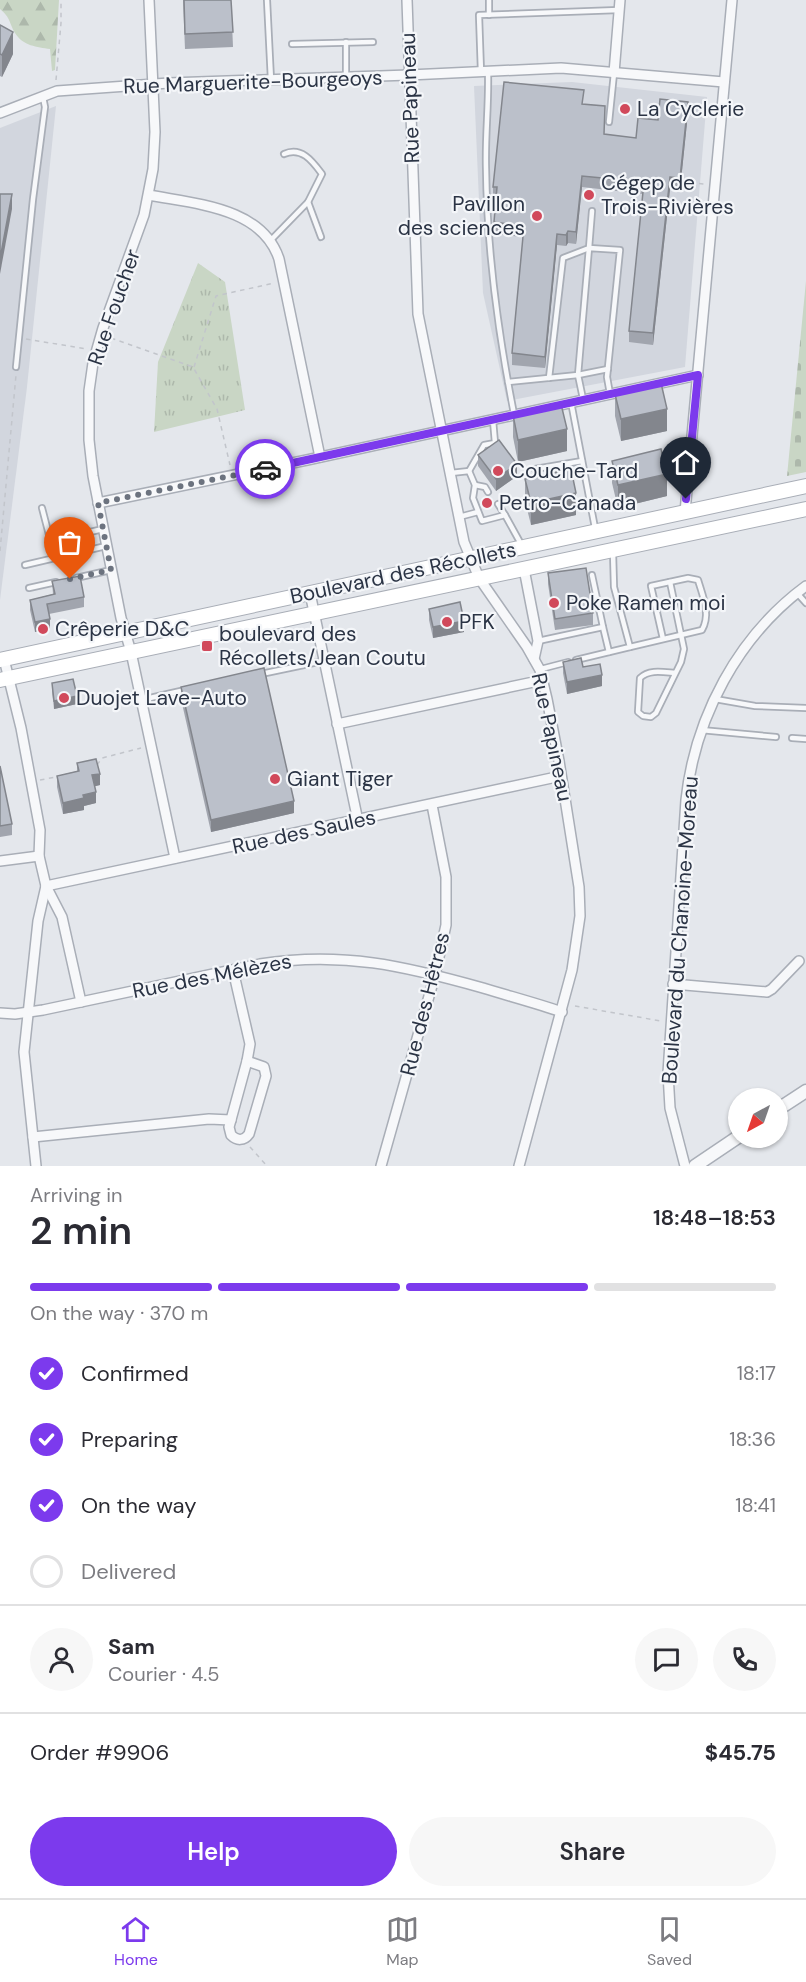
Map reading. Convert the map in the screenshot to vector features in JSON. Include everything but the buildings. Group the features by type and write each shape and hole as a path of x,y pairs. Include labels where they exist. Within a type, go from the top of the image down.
{"main road":[{"name":"Boulevard des Récollets","path":"2,659 806,486"},
{"name":"Boulevard des Récollets","path":"4,679 806,509"}],"street":[{"name":"Rue Foucher","path":"149,0 155,145 149,195 136,242 96,352 89,385 88,425 91,462 106,546 175,858"},
{"name":"Rue Papineau","path":"407,0 418,314 459,517 470,559 479,579 534,658 543,680 578,878 580,903 576,953 519,1166"},
{"path":"685,512 732,0"},
{"path":"614,73 620,5"},
{"name":"Rue Marguerite-Bourgeoys","path":"0,113 62,91 153,85 561,68 724,82"},
{"path":"149,195 232,213 251,223 270,241 279,259 320,457"},
{"path":"98,503 698,375"},
{"path":"524,568 538,640 534,658"},
{"name":"Boulevard du Chanoine-Moreau","path":"686,1166 678,1143 669,1099 668,1062 688,783 694,751 715,699 738,658 777,611 806,586"},
{"path":"310,593 358,820"},
{"path":"2,659 4,679 21,728 40,830 39,856 46,886 62,917 81,1002"},
{"path":"338,724 543,680"},
{"name":"Rue des Saules","path":"46,886 561,776"},
{"name":"Rue des Hêtres","path":"381,1166 435,975 446,925 447,892 443,856 432,805"},
{"path":"0,861 39,856"},
{"path":"36,1166 24,1059 38,921 46,886"},
{"name":"Rue des Mélèzes","path":"0,1013 27,1012 81,1002 233,969 290,960 336,959 372,961 435,975 562,1012"},
{"path":"673,984 766,992 772,989 799,961"},
{"path":"233,969 250,1044 229,1130 231,1136 239,1140 248,1137 250,1132 266,1072 261,1065 247,1062"},
{"path":"788,1103 806,1091"},
{"path":"33,1137 209,1119 231,1120"},
{"path":"695,1166 728,1144"}],"lane":[{"path":"267,0 271,80"},
{"path":"489,0 489,15"},
{"path":"514,414 490,259 486,167 489,92 484,72 479,15 620,5"},
{"path":"346,42 346,78"},
{"path":"292,44 373,42"},
{"path":"609,122 614,73"},
{"path":"16,367 45,107 43,97"},
{"path":"270,241 308,202 322,174 307,156 299,152 284,154"},
{"path":"308,202 321,237"},
{"path":"583,399 578,375 592,211"},
{"path":"549,378 563,258 589,248 620,250 607,377 610,394"},
{"path":"508,382 578,375 608,369"},
{"path":"571,402 596,531"},
{"path":"469,471 484,445 495,443 493,419"},
{"path":"536,469 582,460"},
{"path":"450,473 469,471"},
{"path":"469,471 475,485 473,498 482,521 505,515"},
{"path":"475,485 485,487 488,492"},
{"path":"498,504 523,547"},
{"path":"42,508 55,558"},
{"path":"459,517 478,512"},
{"path":"51,541 103,529"},
{"path":"25,565 106,546"},
{"path":"613,549 614,587 630,647"},
{"path":"70,579 111,570"},
{"path":"592,575 609,652"},
{"path":"540,670 702,630 708,614 699,580 688,578 651,586 663,639"},
{"path":"29,588 60,581"},
{"path":"670,582 684,649 681,662 656,713 651,717 638,712 640,678 650,672 675,673"},
{"path":"798,593 806,603"},
{"path":"538,640 603,627"},
{"path":"254,676 324,661"},
{"path":"141,700 193,689"},
{"path":"715,699 755,706 806,708"},
{"path":"701,730 776,737"},
{"path":"792,738 806,739"}],"path":[{"path":"56,82 61,23 60,0"},
{"path":"681,182 715,185"},
{"path":"193,367 216,296 284,281"},
{"path":"101,335 193,367 217,409 232,475"},
{"path":"19,340 29,339 81,347 96,352"},
{"path":"0,551 16,367"},
{"path":"96,768 102,758 151,746"},
{"path":"31,782 63,775"},
{"path":"575,1006 670,1024"},
{"path":"250,1148 267,1166"}],"shaded area":[{"name":"Cégep de Trois-Rivières","path":"572,82 707,97 685,367 507,401 483,293 474,86"},
{"path":"56,106 27,387 0,600 0,128"}],"green space":[{"path":"0,0 59,0 55,70 52,71 50,49 22,41 0,9"},
{"path":"198,263 225,282 245,410 154,432 158,362"},
{"path":"806,281 806,472 787,476"}],"way so far":[{"path":"70,579 111,570 98,503 265,469"}],"place":[{"name":"La Cyclerie","path":"625,109"},
{"name":"Cégep de Trois-Rivières","path":"589,195"},
{"name":"Pavillon des sciences","path":"537,216"},
{"name":"Couche-Tard","path":"498,471"},
{"name":"Petro-Canada","path":"487,503"},
{"name":"Poke Ramen moi","path":"554,603"},
{"name":"PFK","path":"447,622"},
{"name":"Crêperie D&C","path":"43,629"},
{"name":"boulevard des Récollets/Jean Coutu","path":"207,646"},
{"name":"Duojet Lave-Auto","path":"64,698"},
{"name":"Giant Tiger","path":"275,779"}],"route":[{"path":"265,469 698,375 686,499"}]}
